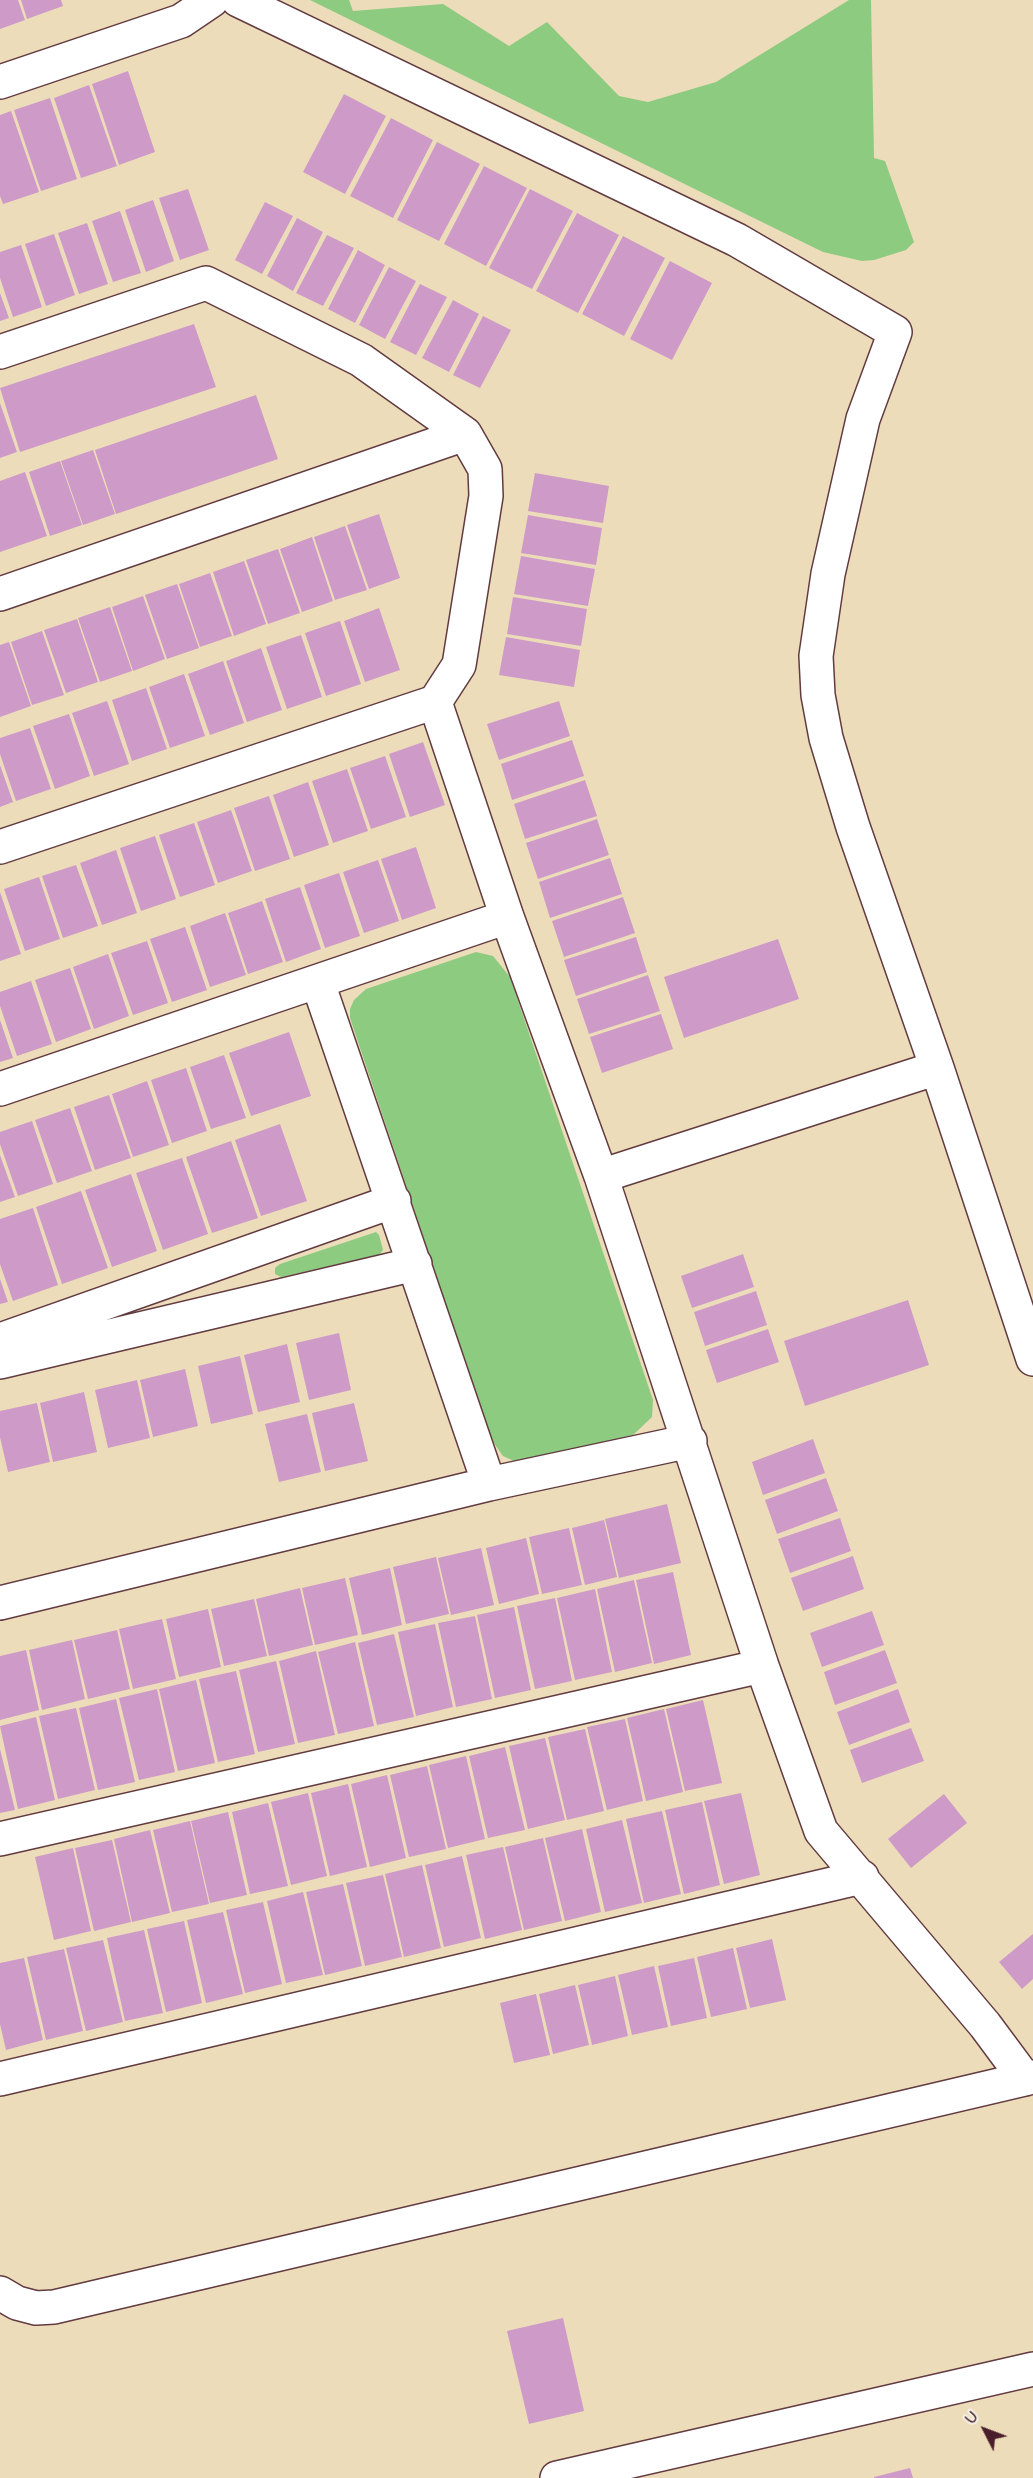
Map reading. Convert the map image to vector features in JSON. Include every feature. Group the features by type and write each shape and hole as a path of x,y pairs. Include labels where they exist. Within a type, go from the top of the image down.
{"street":[{"path":"0,82 181,21 212,0"},
{"path":"238,0 737,240 895,332 863,419 828,574 816,656 818,695 826,738 852,827 937,1068 1033,1359"},
{"path":"0,352 206,283 361,360 465,434 485,469 486,496 459,665 435,702 0,847"},
{"path":"0,594 465,434"},
{"path":"0,2293 16,2303 36,2308 54,2307 1029,2078 821,1831 762,1666 690,1441 601,1176 507,917 435,702"},
{"path":"0,1089 507,917"},
{"path":"318,983 489,1484"},
{"path":"601,1176 937,1068"},
{"path":"0,1340 394,1201"},
{"path":"0,1362 415,1264"},
{"path":"0,1603 489,1484 690,1441"},
{"path":"0,1839 762,1666"},
{"path":"0,2079 862,1877"},
{"path":"557,2478 1033,2369"}],"green space":[{"path":"310,0 349,0 353,11 443,4 509,46 547,22 619,96 648,102 716,82 849,0 871,0 874,158 885,161 914,242 906,250 874,260 862,261 823,252"},
{"path":"476,952 493,956 510,977 653,1400 652,1417 633,1435 528,1461 514,1461 503,1456 491,1439 350,1018 350,1009 354,1000 366,989"},
{"path":"376,1232 383,1250 379,1255 281,1277 275,1274 275,1268 280,1264"}],"building":[{"path":"0,0 18,0 25,20 0,29"},
{"path":"21,0 61,0 63,6 27,19"},
{"path":"128,71 155,152 119,165 92,84"},
{"path":"89,85 117,166 81,178 54,98"},
{"path":"344,94 386,116 345,194 303,172"},
{"path":"50,98 77,179 41,191 14,110"},
{"path":"11,111 39,192 3,204 0,196 0,115"},
{"path":"391,118 433,140 393,218 350,196"},
{"path":"437,142 480,164 439,241 397,220"},
{"path":"484,166 527,188 486,266 444,244"},
{"path":"188,189 209,250 180,260 159,198"},
{"path":"530,189 573,211 532,289 489,268"},
{"path":"153,200 174,261 146,272 125,210"},
{"path":"265,202 293,216 262,274 235,260"},
{"path":"120,211 141,273 113,282 92,221"},
{"path":"577,213 619,235 578,313 536,291"},
{"path":"297,218 323,232 293,291 267,276"},
{"path":"87,223 108,284 79,294 58,233"},
{"path":"54,234 75,295 46,306 25,244"},
{"path":"327,235 354,248 323,306 296,293"},
{"path":"623,236 665,258 624,336 582,314"},
{"path":"21,245 42,307 13,317 0,278 0,252"},
{"path":"358,250 385,265 355,323 328,309"},
{"path":"670,261 712,283 672,360 630,339"},
{"path":"389,267 416,281 385,339 359,325"},
{"path":"420,284 447,297 416,355 390,342"},
{"path":"0,293 9,318 0,321"},
{"path":"453,300 479,314 449,372 422,358"},
{"path":"483,316 511,330 480,388 453,375"},
{"path":"194,324 216,387 20,452 0,388"},
{"path":"256,395 278,459 116,514 95,450"},
{"path":"0,403 17,452 0,458"},
{"path":"93,450 115,514 83,525 61,461"},
{"path":"60,461 82,525 50,536 29,472"},
{"path":"25,472 47,536 0,552 0,481"},
{"path":"535,473 609,486 603,523 528,511"},
{"path":"379,514 400,578 369,589 347,525"},
{"path":"528,515 602,528 596,565 521,553"},
{"path":"345,526 367,590 335,600 314,537"},
{"path":"312,537 333,601 302,612 280,549"},
{"path":"278,549 300,613 268,624 246,560"},
{"path":"521,556 595,569 588,606 514,594"},
{"path":"244,561 266,624 234,636 213,572"},
{"path":"210,573 232,636 200,647 179,584"},
{"path":"177,584 199,648 167,659 145,595"},
{"path":"143,596 165,659 133,671 112,607"},
{"path":"513,597 587,609 581,646 507,634"},
{"path":"110,607 132,671 100,682 78,618"},
{"path":"379,608 400,670 365,682 344,621"},
{"path":"77,619 98,682 66,693 44,630"},
{"path":"340,621 361,684 326,696 305,633"},
{"path":"42,631 64,695 32,705 11,642"},
{"path":"301,635 322,697 287,709 266,647"},
{"path":"506,637 580,650 574,687 499,675"},
{"path":"9,642 31,706 0,717 0,645"},
{"path":"261,648 282,710 247,722 226,661"},
{"path":"223,661 244,723 210,735 188,674"},
{"path":"184,674 205,736 170,748 149,687"},
{"path":"146,688 167,749 132,761 112,700"},
{"path":"107,701 129,764 94,776 72,713"},
{"path":"559,701 570,736 499,760 487,724"},
{"path":"69,714 90,776 55,789 33,726"},
{"path":"30,728 51,789 16,801 0,754 0,738"},
{"path":"572,740 584,776 512,800 501,764"},
{"path":"423,742 445,805 410,817 389,754"},
{"path":"385,756 406,817 371,829 350,768"},
{"path":"0,765 13,802 0,807"},
{"path":"347,769 368,831 333,843 312,781"},
{"path":"585,780 597,816 525,839 514,804"},
{"path":"308,782 329,845 294,857 273,795"},
{"path":"269,796 290,859 255,871 234,808"},
{"path":"231,810 252,871 218,883 197,822"},
{"path":"597,819 609,855 538,879 526,843"},
{"path":"194,823 215,885 180,897 159,835"},
{"path":"155,836 176,899 141,911 120,848"},
{"path":"416,847 436,908 402,920 381,859"},
{"path":"116,850 137,913 102,925 80,863"},
{"path":"610,858 622,894 550,918 539,882"},
{"path":"378,860 399,921 364,933 343,872"},
{"path":"76,865 98,926 63,938 42,876"},
{"path":"339,873 360,936 325,948 304,885"},
{"path":"39,877 60,939 25,951 4,889"},
{"path":"300,887 321,949 286,962 265,899"},
{"path":"0,892 21,954 0,961"},
{"path":"623,897 635,933 564,957 552,921"},
{"path":"262,901 283,962 248,974 228,913"},
{"path":"225,913 246,975 210,987 190,926"},
{"path":"185,927 207,990 172,1002 150,939"},
{"path":"636,937 647,972 576,996 564,960"},
{"path":"778,939 799,999 684,1038 664,977"},
{"path":"147,941 168,1003 133,1015 111,953"},
{"path":"108,954 129,1016 94,1029 73,967"},
{"path":"70,968 91,1029 56,1042 35,980"},
{"path":"648,975 660,1011 589,1034 577,999"},
{"path":"31,981 52,1044 17,1056 0,1006 0,992"},
{"path":"661,1014 673,1049 602,1073 590,1037"},
{"path":"0,1020 13,1058 0,1062"},
{"path":"289,1032 311,1096 251,1116 229,1053"},
{"path":"224,1055 246,1118 211,1129 190,1067"},
{"path":"186,1068 207,1131 172,1143 151,1080"},
{"path":"147,1081 169,1145 133,1157 112,1094"},
{"path":"109,1095 131,1158 95,1170 74,1107"},
{"path":"70,1108 92,1171 57,1183 35,1120"},
{"path":"32,1121 53,1184 18,1196 0,1144 0,1132"},
{"path":"280,1124 307,1201 261,1216 235,1140"},
{"path":"231,1141 258,1218 212,1233 186,1157"},
{"path":"0,1155 15,1197 0,1202"},
{"path":"182,1158 208,1234 163,1250 136,1173"},
{"path":"131,1174 157,1251 112,1267 85,1190"},
{"path":"81,1191 108,1268 62,1284 36,1207"},
{"path":"33,1208 58,1285 13,1301 0,1264 0,1219"},
{"path":"743,1254 754,1287 692,1308 681,1276"},
{"path":"0,1279 8,1302 0,1304"},
{"path":"756,1291 767,1325 705,1346 694,1312"},
{"path":"908,1300 929,1365 805,1406 784,1341"},
{"path":"768,1329 779,1362 717,1383 706,1350"},
{"path":"339,1333 351,1390 309,1400 296,1343"},
{"path":"287,1344 300,1402 258,1412 244,1355"},
{"path":"240,1356 253,1414 211,1424 198,1366"},
{"path":"185,1369 198,1426 153,1437 140,1380"},
{"path":"137,1380 150,1438 108,1448 95,1390"},
{"path":"84,1392 97,1452 53,1462 40,1403"},
{"path":"37,1403 50,1462 8,1472 0,1437 0,1411"},
{"path":"354,1403 368,1461 325,1471 312,1413"},
{"path":"307,1414 321,1472 279,1482 265,1424"},
{"path":"813,1439 825,1473 763,1495 752,1462"},
{"path":"826,1478 838,1511 777,1534 765,1500"},
{"path":"667,1504 681,1563 619,1578 605,1519"},
{"path":"840,1518 851,1551 790,1573 778,1539"},
{"path":"604,1520 617,1577 585,1585 572,1528"},
{"path":"569,1528 582,1585 542,1594 529,1537"},
{"path":"526,1538 539,1594 499,1604 486,1548"},
{"path":"481,1548 494,1605 451,1615 438,1558"},
{"path":"853,1556 864,1589 803,1611 791,1578"},
{"path":"436,1557 449,1614 406,1624 393,1567"},
{"path":"390,1568 402,1625 362,1635 349,1578"},
{"path":"673,1572 691,1655 654,1664 636,1580"},
{"path":"345,1578 358,1635 315,1645 302,1588"},
{"path":"634,1580 652,1663 615,1672 597,1589"},
{"path":"300,1588 313,1645 269,1656 256,1599"},
{"path":"595,1589 612,1672 575,1680 557,1598"},
{"path":"555,1598 572,1681 535,1689 517,1606"},
{"path":"254,1599 267,1656 224,1666 211,1609"},
{"path":"514,1607 531,1690 495,1698 477,1615"},
{"path":"208,1609 221,1667 179,1677 166,1619"},
{"path":"872,1611 884,1645 822,1667 810,1633"},
{"path":"475,1616 492,1699 456,1707 438,1623"},
{"path":"162,1619 176,1679 133,1689 119,1629"},
{"path":"435,1624 453,1707 416,1716 398,1632"},
{"path":"117,1630 130,1689 88,1699 74,1640"},
{"path":"394,1634 414,1717 377,1725 358,1643"},
{"path":"72,1640 85,1699 42,1710 29,1650"},
{"path":"355,1642 374,1726 338,1734 318,1652"},
{"path":"26,1650 39,1710 0,1720 0,1656"},
{"path":"885,1650 897,1683 835,1705 824,1672"},
{"path":"316,1651 335,1735 298,1743 279,1661"},
{"path":"276,1661 295,1744 258,1752 239,1670"},
{"path":"236,1671 255,1754 218,1762 199,1679"},
{"path":"196,1680 215,1763 178,1771 159,1689"},
{"path":"157,1689 175,1772 139,1780 119,1698"},
{"path":"898,1689 910,1722 849,1745 837,1712"},
{"path":"116,1699 135,1782 98,1790 79,1708"},
{"path":"703,1700 722,1783 685,1791 666,1709"},
{"path":"76,1708 95,1790 58,1799 39,1716"},
{"path":"664,1709 683,1792 646,1801 627,1718"},
{"path":"36,1717 55,1800 18,1809 0,1726"},
{"path":"625,1719 643,1801 607,1810 587,1727"},
{"path":"911,1728 924,1761 862,1783 850,1750"},
{"path":"585,1729 604,1811 567,1820 548,1737"},
{"path":"545,1738 565,1820 528,1829 509,1746"},
{"path":"505,1747 525,1830 488,1838 469,1756"},
{"path":"0,1749 15,1810 0,1813"},
{"path":"466,1756 485,1839 448,1848 429,1765"},
{"path":"427,1766 446,1849 409,1857 390,1775"},
{"path":"387,1775 406,1858 370,1867 351,1784"},
{"path":"348,1784 367,1867 330,1876 311,1793"},
{"path":"308,1793 327,1876 291,1885 271,1802"},
{"path":"741,1793 760,1875 724,1884 704,1801"},
{"path":"944,1794 967,1823 911,1868 888,1839"},
{"path":"702,1802 720,1885 684,1894 665,1810"},
{"path":"268,1803 288,1886 250,1894 232,1812"},
{"path":"662,1811 681,1894 644,1903 626,1819"},
{"path":"228,1812 247,1895 210,1903 191,1821"},
{"path":"622,1820 642,1903 605,1912 586,1829"},
{"path":"190,1821 209,1904 172,1912 153,1830"},
{"path":"582,1829 601,1912 565,1921 545,1838"},
{"path":"150,1830 170,1913 132,1922 114,1839"},
{"path":"543,1838 562,1921 524,1930 505,1847"},
{"path":"112,1840 131,1922 94,1931 75,1848"},
{"path":"503,1847 522,1930 485,1939 466,1855"},
{"path":"73,1848 91,1931 54,1940 35,1857"},
{"path":"462,1856 481,1938 444,1947 425,1865"},
{"path":"422,1865 441,1948 404,1957 385,1874"},
{"path":"383,1875 402,1957 365,1966 346,1883"},
{"path":"343,1884 362,1966 325,1975 306,1892"},
{"path":"303,1892 323,1975 286,1983 267,1901"},
{"path":"263,1902 282,1984 245,1993 226,1910"},
{"path":"223,1912 243,1994 206,2003 187,1920"},
{"path":"184,1921 202,2003 166,2012 147,1929"},
{"path":"144,1930 163,2013 125,2021 107,1938"},
{"path":"1033,1934 1033,1979 1022,1989 999,1962"},
{"path":"772,1939 786,2000 750,2008 736,1948"},
{"path":"103,1940 123,2022 86,2031 66,1948"},
{"path":"733,1948 747,2009 711,2017 697,1957"},
{"path":"64,1949 83,2031 46,2040 27,1957"},
{"path":"24,1958 43,2040 6,2050 0,2024 0,1963"},
{"path":"694,1958 707,2018 671,2026 658,1966"},
{"path":"654,1966 668,2027 632,2035 618,1975"},
{"path":"615,1976 628,2036 592,2045 578,1985"},
{"path":"575,1985 589,2045 553,2054 539,1994"},
{"path":"536,1994 550,2055 514,2063 500,2003"},
{"path":"563,2318 584,2411 529,2424 507,2331"},
{"path":"910,2468 913,2478 874,2478 874,2477"}]}
